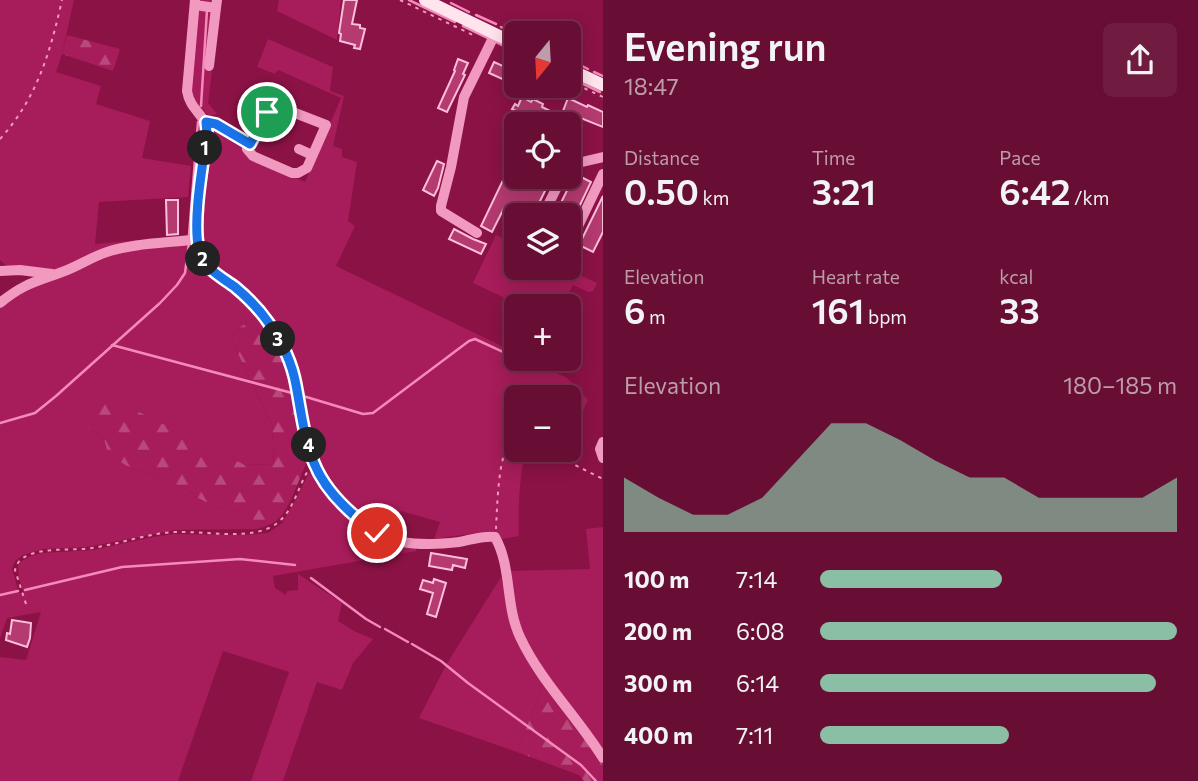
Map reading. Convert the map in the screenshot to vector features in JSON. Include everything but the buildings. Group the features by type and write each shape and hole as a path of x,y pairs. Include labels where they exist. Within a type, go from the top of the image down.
{"main road":[{"path":"425,0 492,38 504,41"},
{"path":"581,75 603,85"}],"street":[{"path":"209,66 217,4 195,3 188,100 206,122 216,124 250,144"},
{"path":"477,233 441,211 441,206 454,155 464,97 492,38"},
{"path":"277,106 326,125 307,168 298,173 292,173 253,156 247,149 250,144 267,112 277,106"},
{"path":"206,122 198,239 201,256 206,265 243,295 268,321 276,335 292,370 299,409 314,463 329,489 350,512 388,538 436,543 495,537 502,548 509,598 518,634 549,687 588,734 603,758"},
{"path":"299,149 313,155"},
{"path":"581,162 603,156"},
{"path":"581,220 603,174"},
{"path":"0,303 16,290 34,281 105,252 198,239"},
{"path":"0,271 20,270 53,275"},
{"path":"603,442 600,449 603,458"}],"path":[{"path":"0,139 20,114 39,79 52,42 62,0"},
{"path":"400,0 492,38"},
{"path":"581,87 603,97"},
{"path":"495,537 497,500 504,461"},
{"path":"569,462 603,479"},
{"path":"26,604 15,570 20,559 38,552 90,548 174,532 244,533 264,530 283,518 307,471 314,463"}],"green space":[{"path":"0,0 74,0 56,72 101,86 96,104 150,121 142,158 191,166 188,197 99,202 95,244 184,236 126,245 52,271 10,269 0,260"},
{"path":"199,0 214,0 207,69 212,72 208,103 217,114 209,116 194,100 190,89"},
{"path":"279,0 341,0 337,40 277,11"},
{"path":"67,35 120,49 113,71 62,54"},
{"path":"268,39 333,67 330,91 344,96 333,146 342,149 342,157 357,162 348,221 355,226 336,266 504,347 504,371 552,371 567,378 574,385 504,385 504,462 524,462 519,536 502,539 496,532 491,531 434,539 440,522 401,511 392,536 348,503 323,470 312,445 301,382 287,346 266,311 239,284 214,266 204,251 202,207 213,128 252,147 247,157 305,182 341,98 278,70 275,74 257,67"},
{"path":"496,235 504,239 504,280 581,280 581,276 597,283 593,291 588,292 573,285 568,294 504,294 504,298 473,283"},
{"path":"195,244 203,266 237,292 258,317 240,327 231,339 272,425 274,464 245,465 205,445 90,429 104,439 127,466 185,488 218,508 252,514 256,529 175,530 88,547 43,549 23,555 15,561 12,569 19,593 24,593 19,579 20,562 42,553 93,550 173,534 268,533 282,523 312,471 326,490 361,525 417,548 416,551 273,576 275,588 286,595 287,591 298,590 298,574 342,603 338,621 373,639 353,663 342,690 317,682 283,781 251,781 289,672 223,651 178,781 0,781 0,657 26,660 41,612 7,618 0,639 0,306 21,289 124,250"},
{"path":"258,317 275,340 285,364 308,459 283,514 275,522 256,529 251,514 218,508 185,488 127,466 108,454 104,439 90,429 86,422 95,397 115,400 245,465 274,464 272,425 231,339 240,327"},
{"path":"581,393 588,400 581,415"},
{"path":"603,527 603,751 544,672 521,630 508,571 590,569 586,529"},
{"path":"501,577 516,637 543,685 517,752 419,718 446,665"},
{"path":"543,685 594,750 603,765 603,781 584,781 579,775 517,752"}],"waterway":[{"path":"409,0 455,22"},
{"path":"451,3 469,12"},
{"path":"201,106 207,10"},
{"path":"476,15 496,24"},
{"path":"463,26 488,38"},
{"path":"496,42 504,46"},
{"path":"581,66 588,69"},
{"path":"594,72 603,76"},
{"path":"581,83 600,92"},
{"path":"189,235 198,122"},
{"path":"0,423 35,413 160,303 185,273 189,243"},
{"path":"303,396 363,414 373,413 469,341 475,339 504,352"},
{"path":"112,345 292,393"},
{"path":"25,590 122,567 240,559 295,565"},
{"path":"311,578 380,627"},
{"path":"0,595 18,591"},
{"path":"385,629 408,642"},
{"path":"412,644 441,661 581,765 596,781"}],"route":[{"path":"267,112 250,144 216,124 206,122 198,216 201,256 212,272 233,286 268,321 292,370 299,409 314,463 322,479 350,512 377,533"}]}
